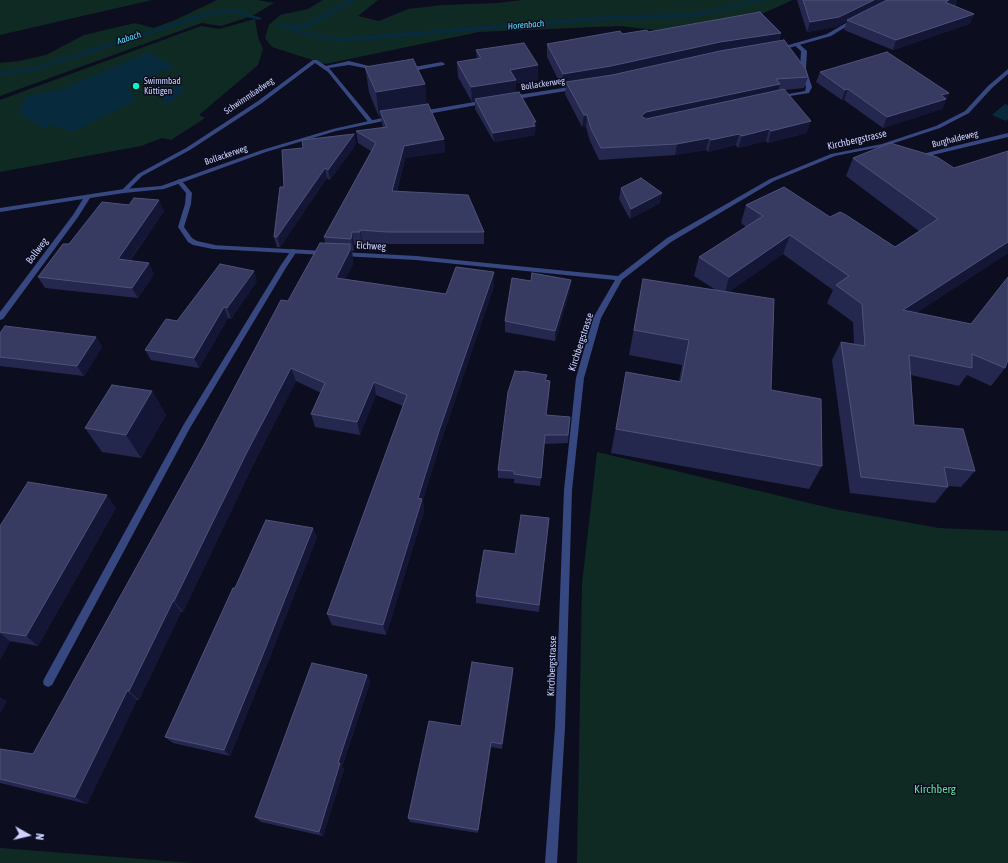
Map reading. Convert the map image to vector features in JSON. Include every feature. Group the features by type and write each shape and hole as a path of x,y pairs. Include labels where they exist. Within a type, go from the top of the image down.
{"street":[{"path":"773,50 829,35 860,18"},
{"path":"774,98 807,92 809,87 803,69 804,51 796,44"},
{"name":"Schwimmbadweg","path":"124,191 140,175 188,149 260,102 314,61 327,67 371,122"},
{"path":"327,67 349,63 367,67 377,76"},
{"path":"399,72 442,64"},
{"name":"Kirchbergstrasse","path":"551,863 560,727 568,490 580,378 597,318 619,278 669,240 772,180 833,154 886,147 938,127 967,112 1008,70"},
{"name":"Bollackerweg","path":"502,100 579,88"},
{"path":"417,114 494,101"},
{"name":"Bollackerweg","path":"0,210 124,191 162,188 264,152 335,130 394,118"},
{"name":"Burghaldeweg","path":"915,157 1008,135"},
{"name":"Eichweg","path":"179,181 189,193 188,204 181,227 190,240 195,243 214,247 416,258 619,278"},
{"name":"Bollweg","path":"0,317 76,216 88,196"},
{"path":"48,682 187,426 284,265 294,251"}],"green space":[{"path":"0,0 152,0 0,35"},
{"path":"217,0 258,0 274,3 252,16 221,26 202,23 0,96 0,63 19,61 46,55 84,35 135,23 153,28 175,20"},
{"path":"323,0 378,0 358,16 379,21 408,9 442,5 498,3 522,0 793,0 748,20 673,32 620,26 479,32 325,64 272,47 265,38 269,25 280,15 308,9"},
{"name":"Swimmbad Küttigen","path":"255,19 258,37 263,49 258,65 199,115 205,118 171,140 162,138 141,146 0,172 0,100 201,26 219,29"},
{"name":"Kirchberg","path":"597,452 834,509 939,528 1008,531 1008,863 577,863 582,584"},
{"path":"0,848 194,863 0,863"}],"water":[{"path":"148,52 174,66 128,87 136,100 73,132 51,125 44,129 19,113 26,96 60,90"},
{"path":"178,84 187,86 182,89 185,90 167,105 163,103 164,101 162,99 172,87"},
{"path":"1005,104 1008,105 1008,119 1006,121 992,115"}],"building":[{"path":"803,0 874,0 839,17 810,22"},
{"path":"887,0 949,0 945,2 974,14 896,40 847,20"},
{"path":"760,12 781,33 720,42 611,66 563,74 547,44 620,31 622,34 647,30 648,32"},
{"path":"784,40 805,68 808,77 776,79 780,84 646,112 641,116 646,119 784,89 811,121 771,131 769,129 742,136 739,134 711,140 709,138 677,144 601,148 591,129 587,115 584,115 566,82 612,75 720,51"},
{"path":"524,43 538,65 510,70 516,80 471,87 457,62 481,58 476,50"},
{"path":"887,52 949,93 941,95 946,99 887,117 848,89 845,90 820,72"},
{"path":"413,59 425,84 376,92 365,67"},
{"path":"519,92 536,122 533,122 535,126 493,133 475,99"},
{"path":"428,104 444,139 404,146 392,191 468,195 484,232 387,232 360,230 360,232 352,232 351,239 324,237 376,143 356,131 387,127 380,111"},
{"path":"354,134 328,170 325,168 277,237 274,237 280,187 284,187 282,150 303,148 302,140"},
{"path":"890,143 937,157 954,168 1008,151 1008,242 903,310 971,324 1008,277 1008,360 1005,368 972,354 972,368 909,355 914,425 963,429 975,471 944,467 948,487 861,477 841,342 865,346 862,304 836,285 849,276 790,235 729,277 699,257 763,216 746,205 784,187 830,217 840,212 846,215 895,247 938,219 853,158"},
{"path":"641,178 662,193 631,209 621,188"},
{"path":"134,198 159,200 118,259 149,263 132,288 38,277 63,244 69,244 102,202 129,205"},
{"path":"320,243 350,244 350,250 336,278 446,294 456,267 494,272 439,431 418,498 422,499 383,625 327,614 407,395 374,382 357,422 311,414 325,383 291,368 247,452 75,797 0,779 0,749 33,754 204,445 281,300 288,301"},
{"path":"220,264 254,271 227,308 224,307 194,358 145,350 166,319 177,321"},
{"path":"532,273 571,280 555,331 505,321 512,278 531,281"},
{"path":"643,279 774,299 771,390 821,399 822,466 616,429 626,372 681,382 689,340 634,330"},
{"path":"5,326 96,337 77,366 0,357 0,333"},
{"path":"515,371 547,375 545,380 550,381 546,415 570,417 568,435 545,435 541,478 514,474 514,471 498,470 508,392"},
{"path":"112,385 152,391 126,435 85,428"},
{"path":"28,482 107,495 26,636 0,632 0,526"},
{"path":"521,515 549,518 539,605 476,596 484,550 515,554"},
{"path":"266,520 313,528 224,750 165,737 233,588 235,588"},
{"path":"472,662 513,668 502,744 491,742 478,830 408,818 429,721 461,726"},
{"path":"312,663 367,675 338,763 340,763 319,832 255,817"}],"waterway":[{"name":"Aabach","path":"287,27 306,26 353,0"},
{"name":"Horenbach","path":"287,27 315,36 337,40 621,17 689,16 765,0"},
{"name":"Aabach","path":"0,74 35,69 213,12 232,11 259,18"},
{"name":"Aabach","path":"278,25 287,27"}],"place":[{"name":"Swimmbad Küttigen","path":"136,86"}]}
